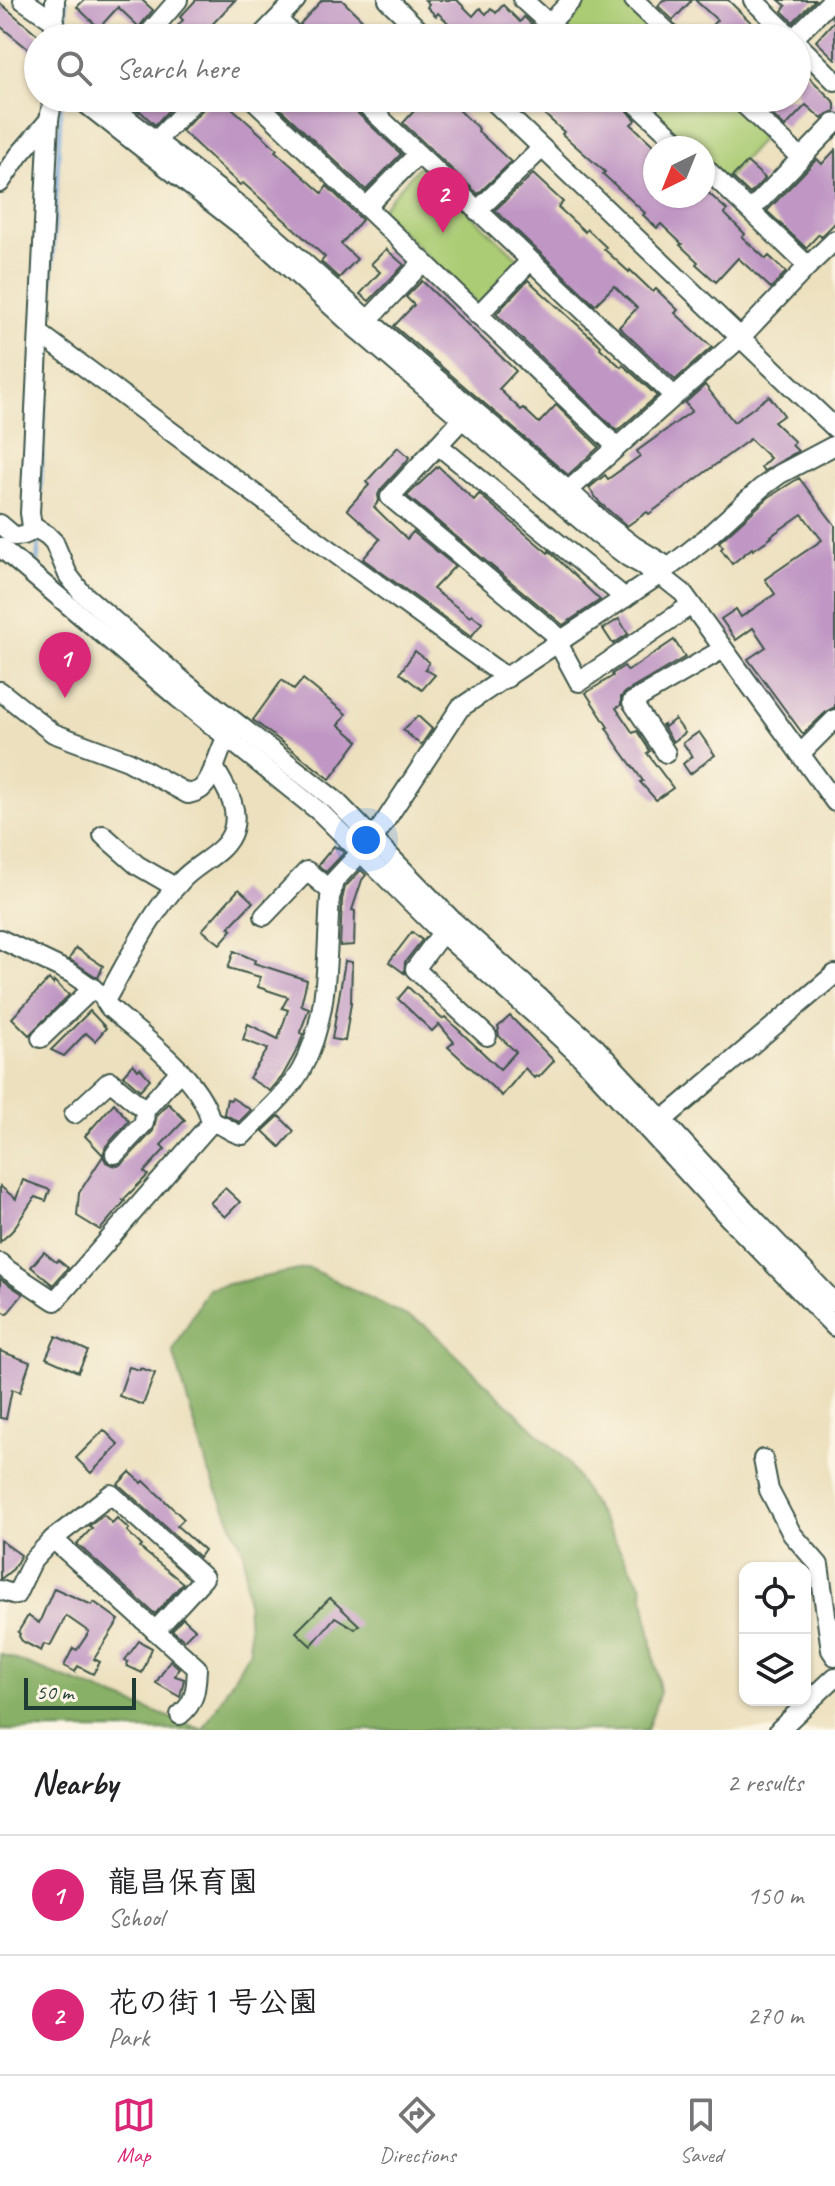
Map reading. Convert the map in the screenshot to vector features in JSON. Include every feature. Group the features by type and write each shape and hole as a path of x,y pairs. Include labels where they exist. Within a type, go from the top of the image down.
{"street":[{"path":"23,0 48,24"},
{"path":"54,24 55,0"},
{"path":"274,24 296,0"},
{"path":"388,0 413,24"},
{"path":"523,0 549,24 572,0"},
{"path":"753,0 778,24"},
{"path":"807,24 832,0"},
{"path":"156,24 175,1"},
{"path":"641,2 661,24"},
{"path":"278,20 282,24"},
{"path":"811,57 835,81"},
{"path":"0,183 19,155 62,112"},
{"path":"70,112 45,338 30,513 37,529 54,542 68,575 81,592 183,681 231,730"},
{"path":"83,112 257,238 305,284 462,419 563,495 578,501 664,571 803,750 835,802"},
{"path":"91,112 156,141 246,211 563,495 588,526 628,557 664,571"},
{"path":"156,141 184,112"},
{"path":"267,112 617,447"},
{"path":"374,112 674,396"},
{"path":"505,112 835,428"},
{"path":"645,112 671,136"},
{"path":"752,112 801,158"},
{"path":"751,210 835,123"},
{"path":"477,211 542,148"},
{"path":"366,207 418,154"},
{"path":"715,177 808,266"},
{"path":"563,495 740,338 835,240"},
{"path":"478,315 530,261"},
{"path":"368,320 423,262"},
{"path":"45,338 507,678"},
{"path":"462,419 390,497 560,642 579,682 691,605"},
{"path":"438,445 625,598"},
{"path":"211,1123 222,1124 233,1133 243,1135 287,1090 302,1069 322,1016 334,881 367,845 460,708 664,571 780,474 835,445"},
{"path":"566,551 588,526"},
{"path":"6,540 37,529"},
{"path":"6,540 178,698 336,801 367,845 446,927 663,1120 835,1303"},
{"path":"666,753 632,702 723,649"},
{"path":"0,691 53,733 128,761 188,794 202,789 231,730"},
{"path":"803,750 835,719"},
{"path":"41,1038 100,993 175,887 187,874 224,847 233,831 235,813 232,800 214,767"},
{"path":"103,835 137,865 175,887"},
{"path":"264,916 307,871 332,892"},
{"path":"446,927 415,969 487,1036"},
{"path":"0,939 71,973 100,993 109,1007 199,1091 209,1109 211,1123 55,1301 0,1263"},
{"path":"663,1120 835,974"},
{"path":"589,1053 728,1217 835,1327"},
{"path":"115,1154 144,1123 145,1110 180,1071"},
{"path":"74,1114 110,1081 145,1110"},
{"path":"763,1459 769,1490 792,1534 819,1565 831,1650 835,1656"},
{"path":"0,1590 16,1595 33,1560 53,1539 111,1494 204,1578 155,1631"},
{"path":"53,1539 197,1668 196,1693 189,1707 180,1715"},
{"path":"792,1726 835,1677"}],"green space":[{"path":"588,0 622,0 647,24 569,24"},
{"path":"651,112 740,112 765,135 725,181 715,172 715,136 677,136"},
{"path":"419,166 522,262 479,306 380,210"},
{"path":"309,1268 425,1325 567,1461 642,1586 660,1692 647,1730 203,1730 250,1650 244,1552 208,1470 173,1351 208,1288"},
{"path":"0,1654 203,1730 0,1730"}],"building":[{"path":"84,0 142,0 153,10 141,24 136,24 118,7 103,24 95,24 77,7"},
{"path":"196,0 235,0 213,24 179,24 183,20 180,17"},
{"path":"322,0 342,0 367,24 300,24"},
{"path":"425,0 457,0 473,16 480,8 486,14 491,8 496,13 503,5 520,22 524,17 531,24 449,24 438,13 436,16 427,7 429,4"},
{"path":"663,0 692,0 673,20 658,6"},
{"path":"695,0 728,0 753,24 713,24 717,20"},
{"path":"779,0 815,0 793,22 782,11 786,6"},
{"path":"0,3 25,24 24,46 0,26"},
{"path":"835,20 835,59 816,41"},
{"path":"811,79 835,103 835,111 822,119 811,109"},
{"path":"141,112 167,112 155,125"},
{"path":"200,112 236,112 322,193 327,186 362,220 341,244 357,259 339,278 321,262 325,257 182,131"},
{"path":"284,112 356,112 401,154 366,190"},
{"path":"413,112 461,112 511,162 478,194 403,123"},
{"path":"542,112 628,112 636,120 631,124 644,136 643,208 715,208 715,199 745,234 742,237 786,272 771,288 738,258 716,282 696,264 698,262 682,244 661,224 657,228 603,174 605,172 562,134 564,132"},
{"path":"769,112 799,112 785,127"},
{"path":"835,150 835,223 806,248 767,211 817,159 822,164"},
{"path":"747,162 765,178 750,194 732,177"},
{"path":"533,174 563,202 558,207 585,232 587,229 629,272 653,292 656,289 678,310 675,313 712,347 675,380 619,327 637,308 614,286 595,305 495,210"},
{"path":"386,249 404,265 369,301 360,294 380,272 371,264"},
{"path":"528,280 621,367 623,365 657,396 617,431 496,314"},
{"path":"422,281 516,371 499,389 521,410 523,408 539,423 556,405 599,447 568,475 394,326 414,305 406,297"},
{"path":"705,385 734,422 769,396 784,415 774,422 795,442 792,445 798,451 764,471 761,467 770,458 750,439 649,514 647,512 627,526 600,503 589,488 605,475 608,479 640,456 637,451 692,411 685,403"},
{"path":"398,447 409,457 381,489 379,501 374,507 407,539 413,532 455,566 433,589 482,623 471,637 363,559 380,539 347,509 369,485 366,482"},
{"path":"438,466 474,500 479,494 549,551 600,600 563,625 407,496"},
{"path":"799,478 835,525 835,707 803,734 748,659 766,647 753,628 736,640 721,619 736,609 741,617 775,594 765,579 822,540 802,514 732,564 719,542 769,497"},
{"path":"619,619 628,634 613,644 603,629"},
{"path":"674,640 685,657 626,692 621,697 621,705 616,708 633,733 637,731 650,751 647,753 673,788 656,800 640,782 643,781 586,693 624,666 628,671"},
{"path":"415,651 429,662 425,669 435,675 422,690 400,673"},
{"path":"303,679 346,714 339,725 358,741 330,779 253,720 282,680 294,690"},
{"path":"418,716 432,729 421,745 403,730"},
{"path":"675,719 685,733 673,742 662,725 665,727"},
{"path":"699,732 715,755 690,774 683,764 692,756 683,743"},
{"path":"334,846 344,853 326,872 318,865"},
{"path":"361,870 366,875 352,910 355,911 354,945 340,946 345,887"},
{"path":"239,889 253,902 229,927 232,930 220,944 202,930"},
{"path":"412,932 422,940 405,962 404,973 389,962"},
{"path":"76,948 103,966 98,978 69,959"},
{"path":"234,951 255,960 254,963 307,980 301,1005 309,1008 299,1046 282,1077 270,1091 249,1078 268,1049 243,1040 248,1024 278,1039 288,1010 282,1008 288,997 258,987 260,977 228,968"},
{"path":"345,961 352,962 351,1003 345,1041 332,1039"},
{"path":"49,979 69,995 29,1035 12,1018"},
{"path":"408,987 500,1069 516,1052 499,1036 498,1031 498,1027 510,1016 554,1061 539,1077 534,1078 525,1068 502,1096 448,1047 454,1042 439,1024 432,1031 398,999"},
{"path":"90,1011 106,1028 95,1041 86,1033 64,1056 51,1050"},
{"path":"133,1064 150,1079 140,1090 123,1075"},
{"path":"232,1098 251,1110 239,1122 224,1114 227,1099"},
{"path":"114,1103 129,1121 106,1146 103,1155 85,1136"},
{"path":"168,1103 185,1120 161,1145 165,1149 144,1172 148,1175 100,1230 77,1216 79,1193 103,1156 112,1165 118,1166 124,1162 153,1131 157,1115"},
{"path":"279,1116 294,1131 280,1147 263,1131"},
{"path":"23,1180 50,1190 46,1201 35,1197 12,1231 0,1242 0,1186 16,1199"},
{"path":"225,1188 240,1202 225,1217 210,1203"},
{"path":"44,1252 68,1268 53,1285 31,1267"},
{"path":"0,1279 23,1294 7,1314 0,1309"},
{"path":"56,1336 88,1351 78,1372 46,1358"},
{"path":"0,1351 30,1362 20,1392 12,1389 6,1419 0,1418"},
{"path":"129,1367 155,1373 143,1405 119,1396"},
{"path":"104,1430 119,1445 91,1473 76,1458"},
{"path":"130,1472 142,1483 144,1481 184,1519 177,1526 204,1550 199,1557 118,1484"},
{"path":"104,1515 112,1523 117,1518 129,1529 127,1531 142,1546 140,1548 183,1583 155,1614 77,1544 92,1528 89,1526"},
{"path":"0,1540 21,1555 13,1569 2,1578 0,1578"},
{"path":"54,1588 92,1605 94,1602 119,1620 94,1659 100,1662 93,1674 78,1666 75,1672 64,1666 73,1648 77,1650 89,1632 66,1616 50,1646 44,1644 41,1651 22,1641 19,1636 18,1632 28,1616 39,1623"},
{"path":"330,1598 359,1625 355,1629 335,1617 311,1646 296,1632"},
{"path":"183,1618 195,1629 184,1640 172,1630"},
{"path":"139,1641 152,1648 142,1673 127,1666 125,1660"},
{"path":"170,1660 179,1668 175,1676 184,1679 180,1697 156,1683"}],"waterway":[{"path":"65,24 66,0"},
{"path":"49,332 61,112"},
{"path":"39,520 48,349"},
{"path":"37,566 39,537"},
{"path":"11,543 58,585"},
{"path":"308,791 346,826"}],"place":[{"name":"花の街１号公園","path":"443,233"},
{"name":"龍昌保育園","path":"65,698"}]}
